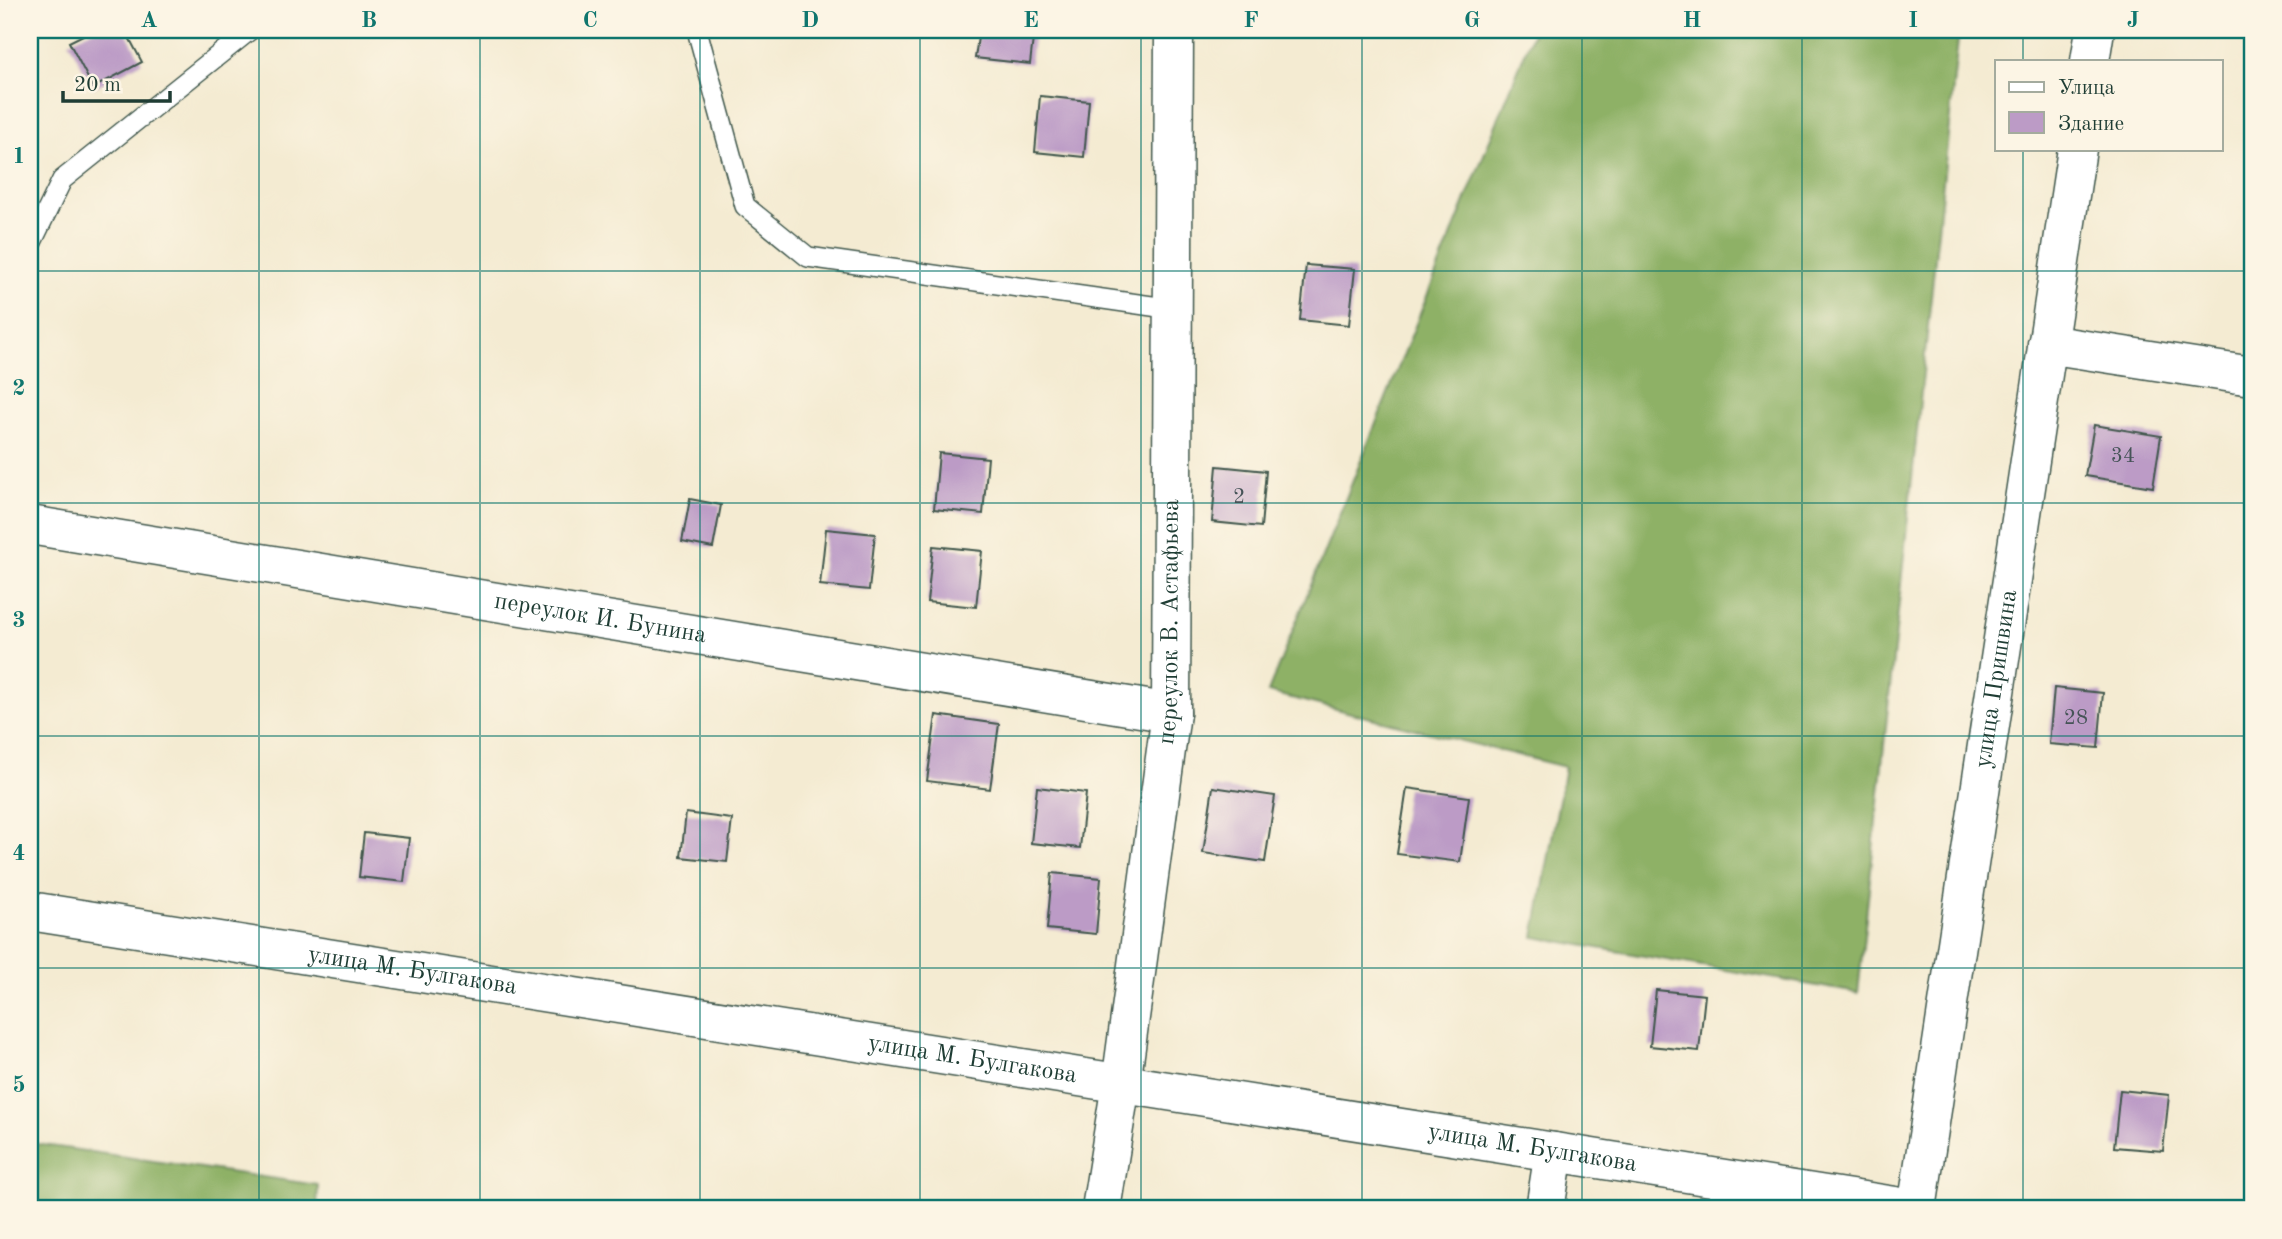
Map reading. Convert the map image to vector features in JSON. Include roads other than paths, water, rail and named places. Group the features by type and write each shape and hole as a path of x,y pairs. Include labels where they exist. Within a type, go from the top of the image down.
{"street":[{"name":"переулок В. Астафьева","path":"1101,1209 1121,1084 1171,713 1174,30"},
{"path":"2090,60 2095,30"},
{"name":"улица Пришвина","path":"1915,1209 2077,150"},
{"path":"2047,344 2252,376"},
{"name":"переулок И. Бунина","path":"30,525 1171,713"},
{"name":"улица М. Булгакова","path":"30,911 1915,1209"},
{"path":"1545,1209 1554,1152"}],"lane":[{"path":"30,246 62,180 250,30"},
{"path":"697,30 745,206 808,257 1173,309"}]}
